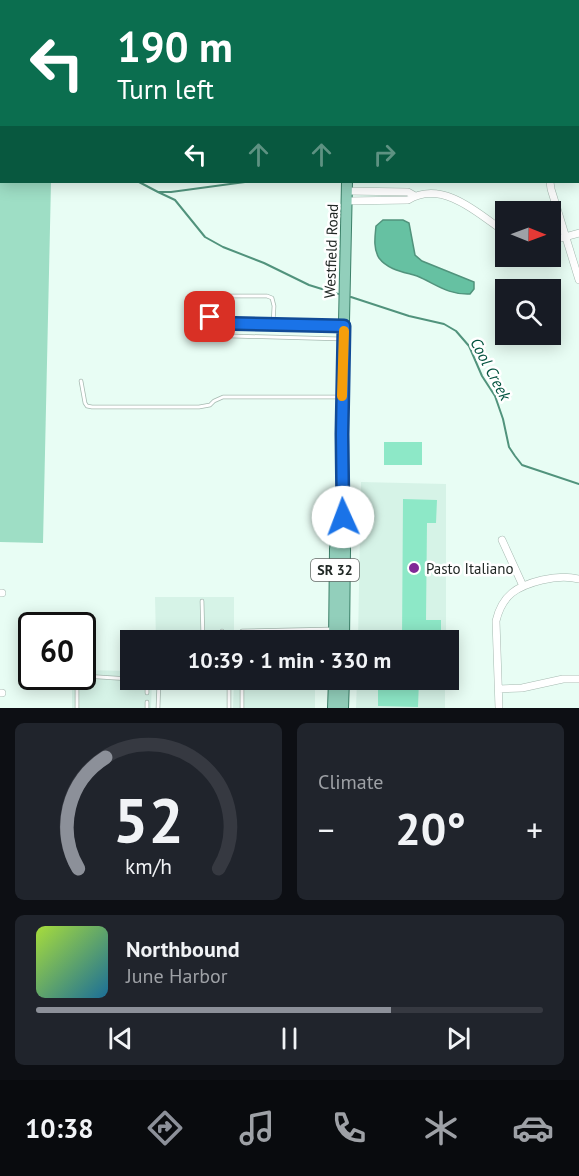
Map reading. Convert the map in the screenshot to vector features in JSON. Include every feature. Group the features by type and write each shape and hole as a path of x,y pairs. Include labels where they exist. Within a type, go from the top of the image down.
{"main road":[{"name":"Westfield Road","path":"344,630 342,397 347,191"},
{"name":"Westfield Road","path":"334,630 335,549 342,501"},
{"path":"333,708 334,690"},
{"path":"343,708 344,690"}],"street":[{"path":"550,183 579,280"},
{"path":"347,191 408,192 416,196 444,195 465,204 495,225"},
{"path":"561,238 579,233"},
{"path":"502,540 523,586"},
{"path":"499,708 496,621 500,608 515,590 523,586 561,576 579,579"},
{"path":"499,689 522,688 558,680 579,679"}],"lane":[{"path":"273,324 272,298 223,296 211,298 210,317 214,323 344,326"},
{"path":"232,336 343,339"},
{"path":"81,381 85,403 92,407 199,407 210,405 223,397 342,397"},
{"path":"202,601 202,630"},
{"path":"77,708 78,678 84,676 120,678"},
{"path":"159,690 159,708"},
{"path":"228,708 229,690"},
{"path":"242,690 242,708"},
{"path":"147,702 147,708"}],"shaded area":[{"path":"0,183 51,183 43,543 0,542"},
{"path":"383,220 403,220 409,223 415,255 422,261 474,282 474,289 470,294 449,291 417,276 392,268 383,262 377,254 375,242 376,226"},
{"path":"361,482 446,484 446,630 358,630"},
{"path":"155,597 234,597 234,630 156,630"},
{"path":"96,670 120,671 120,690 152,690 151,708 72,708 72,690 96,690"},
{"path":"234,690 315,690 315,708 233,708"},
{"path":"357,690 445,690 445,708 356,708"}],"building":[{"path":"384,442 422,442 422,465 384,465"},
{"path":"403,499 437,500 436,523 427,523 426,620 441,620 441,630 402,630"},
{"path":"378,690 419,690 418,707 378,706"}],"waterway":[{"path":"141,183 158,192 238,183"},
{"name":"Cool Creek","path":"158,192 175,200 205,237 309,285 338,294"},
{"name":"Cool Creek","path":"351,297 409,316 444,324 456,331 469,346 482,376 495,396 509,447 522,465 579,484"}],"slow traffic":[{"path":"342,396 344,331"}],"place":[{"name":"Pasto Italiano","path":"414,568"}],"route":[{"path":"210,317 214,323 344,326 343,517"}]}
